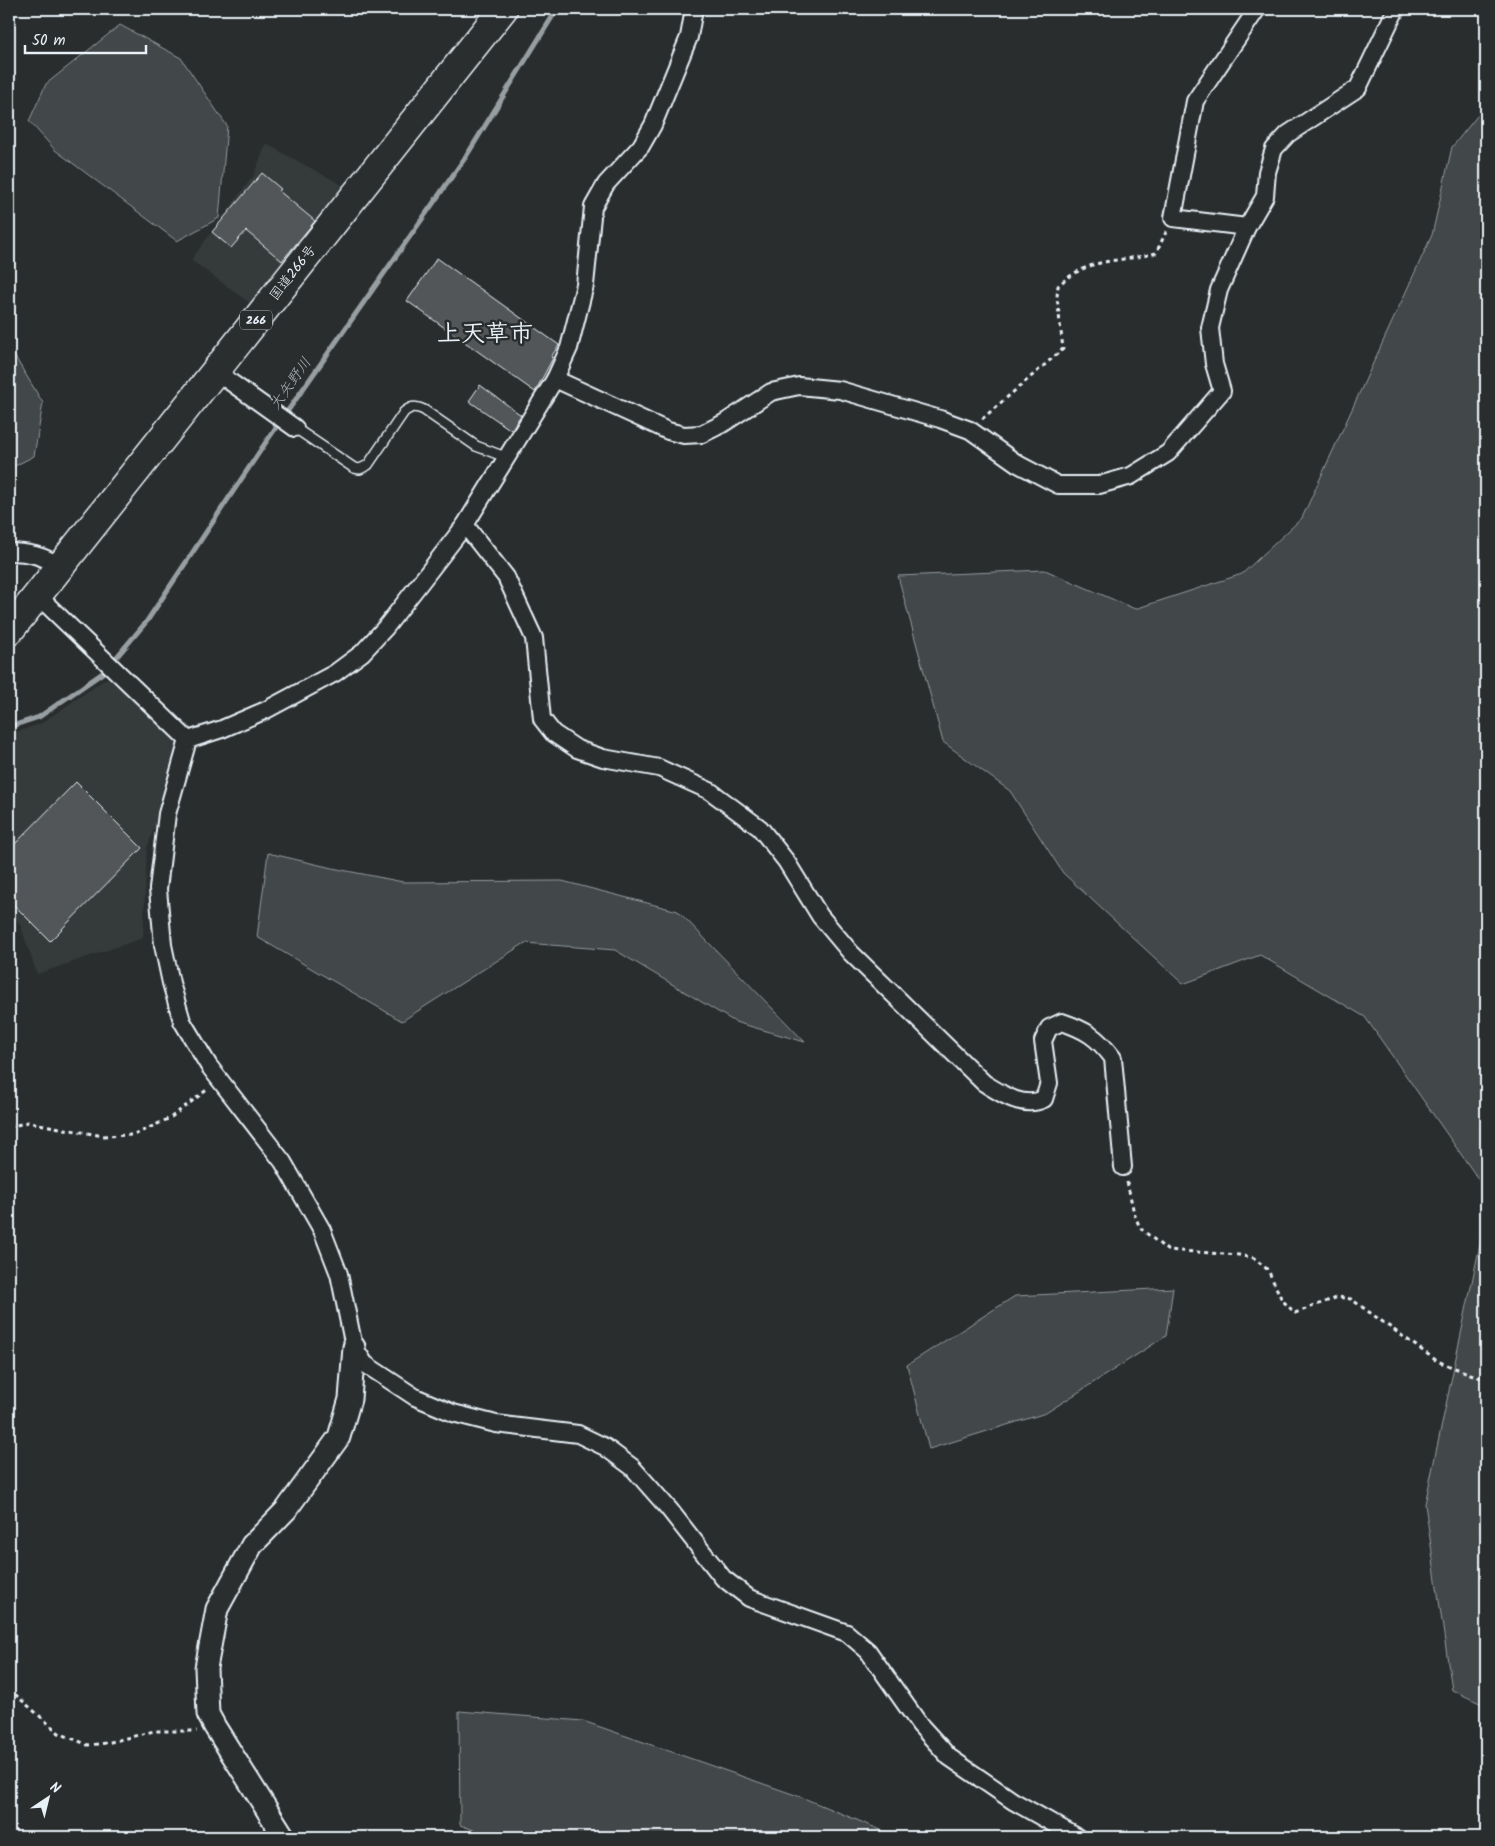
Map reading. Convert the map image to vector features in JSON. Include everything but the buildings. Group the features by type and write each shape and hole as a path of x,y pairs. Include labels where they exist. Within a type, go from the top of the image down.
{"highway":[{"name":"国道266号","path":"9,631 503,9"}],"street":[{"path":"188,740 222,729 266,710 335,673 362,653 386,627 465,525 556,379 569,348 582,300 593,207 606,184 641,146 653,125 689,37 694,9"},
{"path":"1247,227 1173,218 1195,101 1258,9"},
{"path":"556,379 668,431 684,435 702,434 724,423 771,392 799,386 840,390 940,418 970,430 1018,464 1058,485 1099,485 1131,476 1168,453 1222,391 1214,364 1210,328 1219,290 1247,227 1265,196 1268,172 1274,149 1288,134 1358,88 1396,9"},
{"path":"215,371 295,428"},
{"path":"465,525 506,576 534,638 542,719 553,733 577,749 603,758 659,768 710,791 760,828 786,861 820,916 851,952 984,1083 1010,1099 1034,1104 1044,1099 1049,1083 1043,1041 1049,1028 1062,1022 1082,1028 1104,1047 1113,1058 1123,1167"},
{"path":"9,552 27,552 47,558 60,566"},
{"path":"37,595 188,740"},
{"path":"188,740 167,814 158,889 163,945 171,983 182,1021 220,1080 283,1162 322,1230 339,1274 354,1347 350,1399 339,1437 286,1510 252,1545 217,1609 206,1668 208,1714 284,1837"},
{"path":"354,1347 365,1364 415,1397 453,1413 496,1424 578,1434 605,1447 632,1467 670,1509 723,1578 750,1598 847,1633 868,1652 920,1725 950,1757 1013,1801 1077,1837"}],"lane":[{"path":"295,428 354,468 360,470 368,465 404,412 416,406 476,446 508,458"}],"path":[{"path":"970,430 1063,349 1057,297 1058,286 1069,276 1098,262 1156,254 1173,218"},
{"path":"9,1127 28,1122 103,1136 134,1135 170,1118 220,1080"},
{"path":"1123,1167 1134,1213 1140,1228 1167,1250 1239,1255 1254,1258 1268,1270 1282,1300 1295,1313 1338,1297 1351,1299 1437,1361 1486,1380"},
{"path":"9,1689 59,1733 88,1745 108,1743 154,1731 193,1731 215,1728"}],"shaded area":[{"path":"120,25 181,58 227,126 219,218 177,241 55,150 29,121 46,84"},
{"path":"1486,105 1486,1190 1365,1017 1260,955 1183,984 1063,873 1010,791 943,742 898,576 1045,570 1135,609 1242,574 1302,518 1432,235 1452,147"},
{"path":"266,144 346,187 250,303 191,260 254,175"},
{"path":"9,347 43,403 34,456 9,469"},
{"path":"107,678 165,725 173,734 179,759 147,848 143,938 37,974 20,924 9,914 9,735 42,723"},
{"path":"268,853 403,882 562,881 678,911 805,1042 735,1022 615,950 525,943 402,1021 257,937"},
{"path":"1486,1216 1486,1706 1452,1690 1425,1504"},
{"path":"1173,1288 1166,1336 1046,1413 929,1449 907,1365 1015,1296"},
{"path":"459,1711 583,1721 801,1797 898,1837 493,1837 460,1825"}],"waterway":[{"name":"大矢野川","path":"9,727 39,717 104,672 147,621 268,439 467,155 554,14"}],"district":[{"name":"上天草市","path":"485,334"}]}
